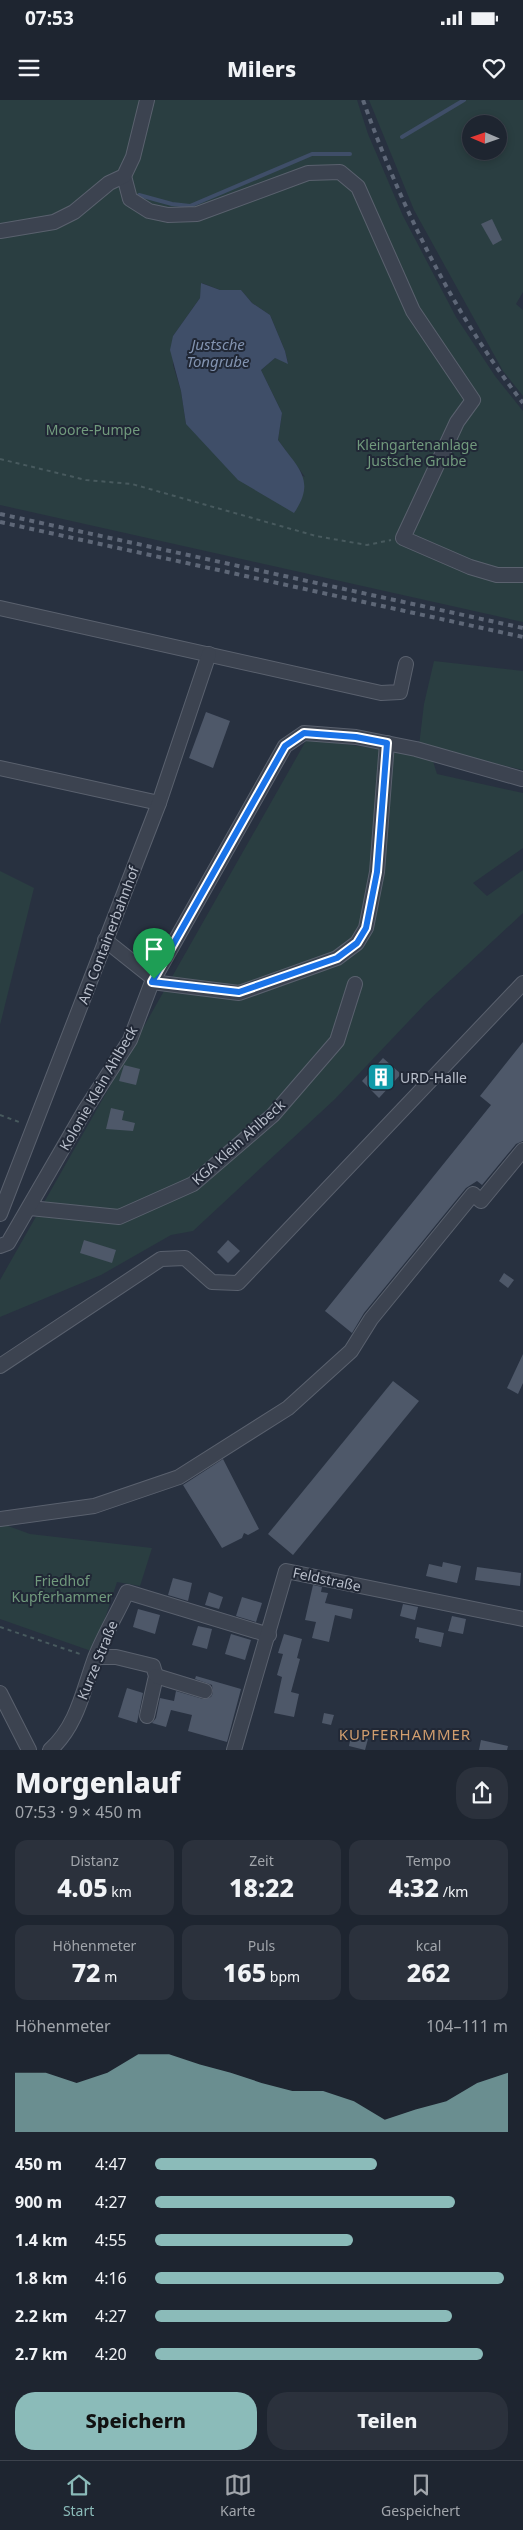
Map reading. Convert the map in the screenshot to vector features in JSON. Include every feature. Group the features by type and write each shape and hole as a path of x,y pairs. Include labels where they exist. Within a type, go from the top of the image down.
{"street":[{"path":"147,100 133,157 124,176 130,199 149,211 168,216 197,214 308,173 340,172 358,187 414,311 473,400 457,422 403,538 470,567 497,575 523,575"},
{"path":"0,231 54,222 74,212 109,182 124,176"},
{"path":"0,608 382,693 400,692 406,664"},
{"name":"Am Containerbahnhof","path":"0,1214 159,803 209,654"},
{"name":"Kolonie Klein Ahlbeck","path":"0,1246 8,1242 30,1208 85,1110 130,1040 153,980 285,746 304,733 356,737 416,749 522,779"},
{"path":"105,940 153,980 239,992 337,958 357,943 366,928 377,872 387,743"},
{"path":"0,768 159,803"},
{"path":"0,1366 161,1259 185,1258 212,1282 238,1283 523,983"},
{"name":"KGA Klein Ahlbeck","path":"30,1208 119,1217 193,1184 273,1116 337,1041 355,984"},
{"path":"0,1519 94,1506 179,1477 288,1408 351,1351 371,1319 473,1194 481,1201 523,1150"},
{"name":"Feldstraße","path":"234,1750 269,1635 286,1570 523,1619"},
{"name":"Kurze Straße","path":"50,1750 66,1734 73,1722 96,1656 127,1592 269,1635"},
{"path":"96,1656 116,1657 153,1666 156,1676 147,1716"},
{"path":"156,1676 205,1691"},
{"path":"0,1692 29,1750"}],"path":[{"path":"0,459 86,480 132,484 316,536 367,545 403,538"},
{"path":"0,1115 33,1127"},
{"path":"0,1628 54,1646 96,1656"}],"green space":[{"path":"0,100 357,100 368,134 403,216 456,317 495,376 523,411 523,622 0,505","holes":["202,283 220,290 241,290 252,303 270,315 288,363 275,358 261,370 282,413 278,440 305,477 186,424 181,391 173,365 173,336 200,298"]},
{"path":"369,100 523,100 523,292 516,304 523,310 523,396 503,371 414,210"},
{"path":"434,661 523,671 523,770 419,746 424,704"},
{"path":"307,739 416,754 432,758 437,774 523,793 523,848 473,883 487,896 523,870 523,913 426,1003 335,1099 193,1231 171,1235 101,1275 0,1317 0,1280"},
{"path":"0,871 34,888 0,1025"},
{"name":"Friedhof Kupferhammer","path":"0,1523 30,1534 152,1548 140,1586 117,1582 94,1652 0,1619"}],"water":[{"name":"Justsche Tongrube","path":"201,283 220,290 241,290 252,303 270,315 285,351 288,364 275,358 261,370 282,413 278,440 302,474 304,491 294,513 238,480 186,424 181,391 170,350 173,336 200,298"}],"building":[{"path":"492,219 502,240 493,245 481,224"},
{"path":"206,712 230,721 213,768 189,758"},
{"path":"523,1042 523,1141 516,1144 482,1185 477,1181 466,1188 364,1313 352,1333 325,1311 491,1105 480,1096"},
{"name":"URD-Halle","path":"383,1058 401,1074 379,1098 362,1081"},
{"path":"124,1065 140,1069 136,1085 119,1081"},
{"path":"111,1108 124,1111 122,1120 135,1123 133,1131 106,1129"},
{"path":"84,1240 116,1250 112,1263 80,1253"},
{"path":"228,1240 240,1251 228,1263 217,1252"},
{"path":"504,1273 514,1280 508,1288 499,1281"},
{"path":"523,1354 523,1383 518,1394 507,1388"},
{"path":"393,1381 419,1401 293,1555 268,1534"},
{"path":"223,1459 259,1529 248,1535 244,1533 242,1538 222,1548 183,1485"},
{"path":"443,1562 461,1566 457,1583 426,1576 429,1564 442,1567"},
{"path":"477,1567 521,1573 520,1586 475,1580"},
{"path":"173,1578 192,1583 188,1601 168,1595"},
{"path":"313,1585 322,1587 321,1592 328,1593 325,1603 353,1609 351,1619 335,1615 329,1642 312,1638 316,1622 305,1620"},
{"path":"209,1592 223,1597 219,1609 205,1605"},
{"path":"242,1597 262,1603 256,1622 236,1616"},
{"path":"403,1604 418,1607 415,1620 400,1616"},
{"path":"138,1609 160,1615 155,1634 133,1627"},
{"path":"452,1616 466,1619 463,1634 448,1631"},
{"path":"198,1626 212,1629 207,1649 192,1645"},
{"path":"417,1627 444,1633 441,1647 419,1642 419,1639 415,1638"},
{"path":"231,1634 251,1640 245,1660 225,1654"},
{"path":"284,1634 302,1639 297,1658 300,1659 291,1692 299,1694 294,1717 274,1713 282,1677 277,1675 283,1654 278,1653"},
{"path":"196,1676 241,1689 227,1742 188,1731 192,1715 171,1710 166,1727 152,1723 156,1718 160,1698 174,1701 176,1691 203,1699 211,1697 213,1693 212,1685 195,1679"},
{"path":"127,1688 143,1693 137,1723 118,1717"},
{"path":"324,1713 334,1715 331,1725 322,1723"},
{"path":"351,1736 368,1739 365,1750 349,1746"},
{"path":"481,1740 508,1746 507,1750 479,1750"}],"waterway":[{"path":"402,137 464,100"},
{"path":"139,195 172,204 190,206 312,154 350,154"}],"railway":[{"path":"363,100 394,180 431,258 474,333 523,403"},
{"path":"0,514 523,628"},
{"path":"0,522 523,637"}],"place":[{"name":"URD-Halle","path":"381,1077"}],"district":[{"name":"KUPFERHAMMER","path":"405,1734"}],"route":[{"path":"304,733 356,737 387,743 377,872 366,928 357,943 337,958 239,992 152,982 154,979 285,746 304,733"}],"park label":[{"name":"Moore-Pumpe","path":"93,429"},
{"name":"Kleingartenanlage Justsche Grube","path":"417,452"}]}
